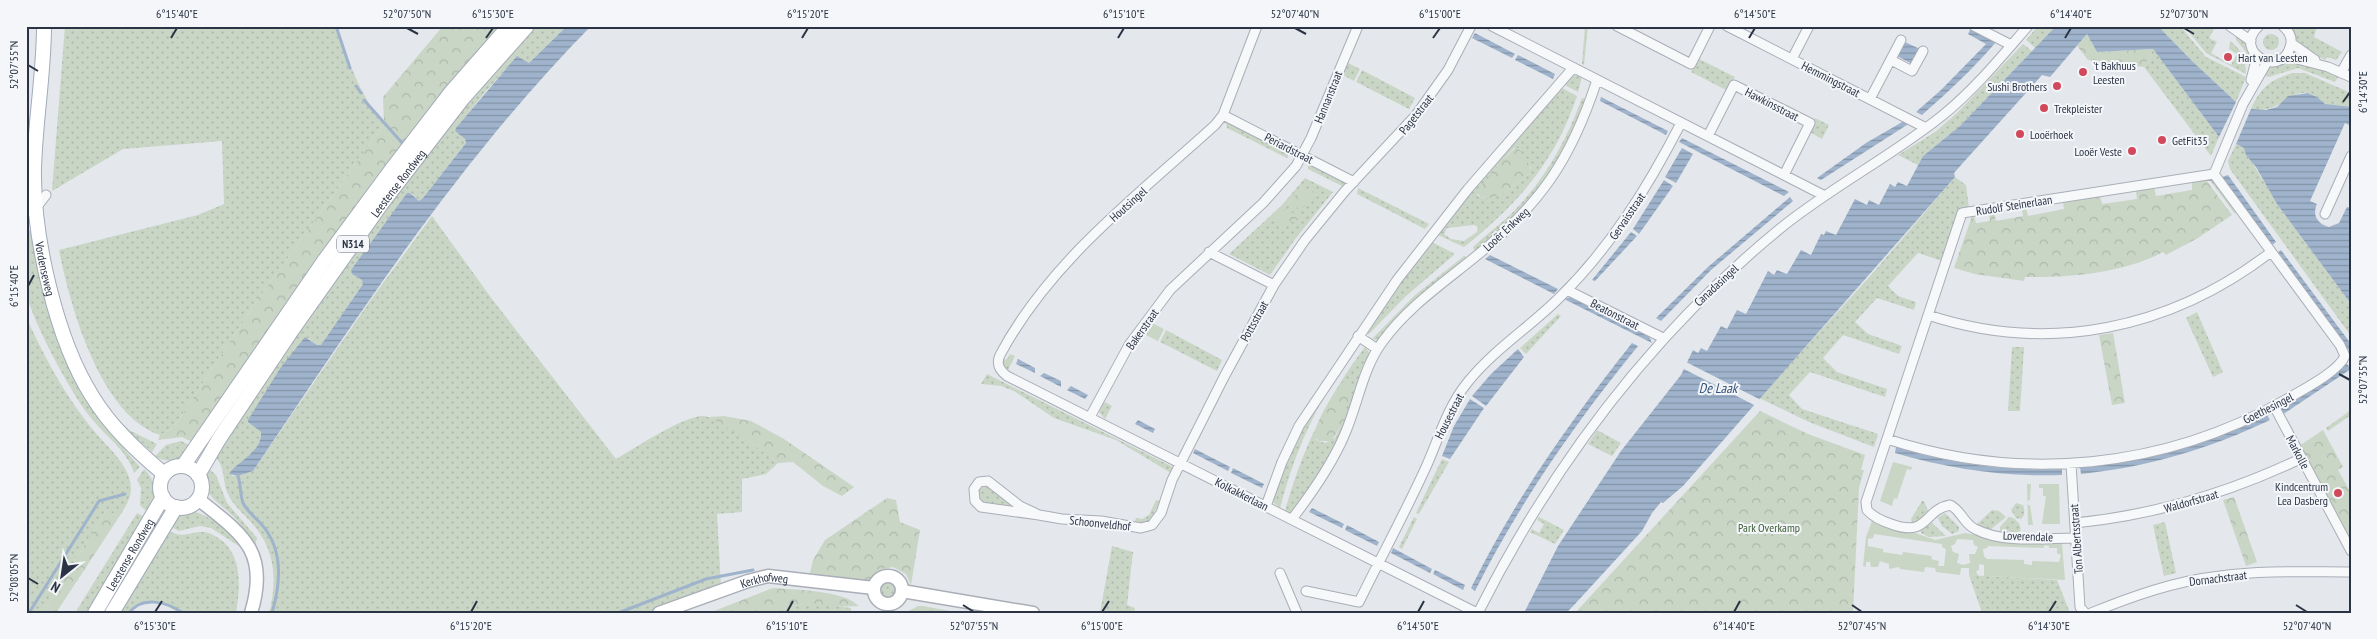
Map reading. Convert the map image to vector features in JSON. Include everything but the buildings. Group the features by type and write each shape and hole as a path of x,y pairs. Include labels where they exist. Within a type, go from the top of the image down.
{"main road":[{"name":"Vordenseweg","path":"44,26 31,210 59,320 79,374 109,420 164,474"},
{"name":"Leestense Rondweg","path":"183,466 324,261 392,168 457,85 509,26"},
{"name":"Leestense Rondweg","path":"198,475 214,447 285,340 382,204 463,98 527,26"},
{"path":"198,475 194,470 183,466 173,467 164,474 160,485 163,498 176,507 191,505 198,499"},
{"name":"N314","path":"198,475 201,482 201,491 198,499"},
{"name":"Leestense Rondweg","path":"95,613 163,498"},
{"name":"Leestense Rondweg","path":"112,613 176,507"}],"street":[{"name":"Houtsingel","path":"1007,376 998,365 1000,355 1022,317 1045,285 1078,249 1215,125 1223,115 1257,26"},
{"name":"Hannanstraat","path":"1296,166 1312,138 1358,26"},
{"name":"Pagetstraat","path":"1345,191 1416,115 1448,70 1471,26"},
{"path":"1492,26 1823,195"},
{"path":"1617,26 1691,64 1710,26"},
{"name":"Hemmingstraat","path":"1727,26 1926,128"},
{"name":"Hemmingstraat","path":"1792,59 1809,26"},
{"path":"1974,26 2011,45"},
{"name":"Canadasingel","path":"1478,613 1518,537 1563,465 1604,409 1663,338 1744,259 1823,195 1926,128 1962,98 2028,26"},
{"path":"2230,26 2251,41"},
{"path":"2255,27 2251,41 2252,47 2257,56 2267,62 2274,62 2286,56 2291,43 2289,33 2285,27"},
{"name":"Hemmingstraat","path":"1870,99 1902,40"},
{"path":"2291,43 2328,68"},
{"path":"1891,60 1912,71 1923,51"},
{"path":"2341,73 2351,55"},
{"path":"2214,174 2243,104 2257,56"},
{"path":"2286,56 2351,77"},
{"path":"2243,104 2267,62"},
{"path":"1266,506 1282,462 1299,426 1397,280 1468,189 1573,68"},
{"name":"Looër Enkweg","path":"1292,519 1336,455 1364,377 1377,349 1407,312 1509,228 1540,195 1559,168 1576,138 1597,80"},
{"name":"Hawkinsstraat","path":"1708,136 1734,85 1810,123 1784,175"},
{"name":"Periardstraat","path":"1223,115 1354,182"},
{"name":"Gervaisstraat","path":"1558,299 1596,259 1622,224 1654,174 1682,123"},
{"path":"2325,214 2351,156"},
{"name":"Bakerstraat","path":"1090,417 1120,360 1142,326 1170,290 1263,203 1296,166"},
{"name":"Goethesingel","path":"1887,440 1929,452 1970,460 2025,465 2071,464 2119,459 2166,449 2222,430 2274,406 2320,379 2336,366 2344,356 2340,345 2214,174"},
{"name":"Rudolf Steinerlaan","path":"1887,440 1962,213 2214,174"},
{"name":"Pottsstraat","path":"1181,463 1235,355 1274,285 1305,240 1345,191"},
{"path":"31,210 46,195"},
{"path":"1209,252 1274,285"},
{"path":"1928,316 1977,328 2027,334 2059,334 2114,327 2147,319 2179,307 2226,282 2271,252"},
{"name":"Beatonstraat","path":"1567,290 1663,338"},
{"name":"Housestraat","path":"1306,592 1359,602 1427,466 1446,418 1461,391 1485,363 1558,299"},
{"path":"1358,336 1377,349"},
{"name":"Kolkakkerlaan","path":"1007,376 1478,613"},
{"name":"Markolle","path":"2274,406 2351,550"},
{"name":"Loverendale","path":"1887,440 1866,502 1867,510 1876,517 1904,528 1915,528 1927,521 1942,508 1950,506 1955,508 1971,526 1986,532 2015,537 2075,538"},
{"name":"Waldorfstraat","path":"2075,522 2134,515 2192,502 2251,482 2302,458"},
{"name":"Schoonveldhof","path":"1039,515 1020,506 988,481 979,482 974,489 973,498 980,507 1062,519 1101,521 1141,528 1149,527 1157,520 1161,512 1171,482 1181,463"},
{"name":"Ton Albertsstraat","path":"2071,464 2080,607 2084,613"},
{"path":"198,499 245,540 255,562 259,578 251,613"},
{"name":"Dornachstraat","path":"2091,613 2131,597 2200,579 2259,573 2351,572"},
{"path":"1280,573 1297,613"},
{"name":"Kerkhofweg","path":"659,613 748,580 768,576 874,588"},
{"path":"885,576 893,577 900,582 902,591 899,598 893,603 885,603 879,600 874,588 877,580 885,576"},
{"path":"902,591 1033,613"}],"green space":[{"path":"65,26 337,26 350,65 361,89 384,124 254,305 178,421 171,429 160,435 139,424 120,406 105,382 91,356 80,328 59,250 198,215 224,204 222,141 123,149 52,191"},
{"path":"443,26 504,26 196,444 182,437 158,440 160,435 171,429 178,421 254,305 384,124 383,97"},
{"path":"531,26 567,26 529,63 517,57 485,92 455,131 465,139 466,143 423,198 419,201 411,193 351,270 352,274 362,280 363,284 321,345 317,345 308,338 248,422 261,432 261,438 251,455 231,471 232,476 253,471 370,301 432,216 492,299 616,459 684,421 703,416 731,428 778,463 766,474 742,479 742,512 717,514 721,586 647,613 269,613 274,580 268,548 256,528 236,507 225,487 222,467 212,455 419,159"},
{"path":"1585,26 1588,26 1584,65 1582,64"},
{"path":"2038,26 2056,26 2035,48 2026,40"},
{"path":"2158,26 2180,26 2206,57 2246,77 2236,102 2191,60"},
{"path":"2184,26 2210,26 2214,29 2209,38 2217,42 2211,53 2231,65 2237,54 2229,49 2230,41 2234,44 2242,56 2246,74 2206,53"},
{"path":"2290,26 2317,26 2314,37 2342,52 2336,60 2327,57 2325,60 2298,44"},
{"path":"2087,34 2097,52 2153,49 2144,67 2088,60 2077,46"},
{"path":"2271,34 2277,36 2279,42 2277,48 2271,50 2265,48 2263,42 2265,36"},
{"path":"2236,35 2249,49 2251,57 2250,68 2246,52 2236,40"},
{"path":"2023,44 2032,51 1960,126 1923,156 1918,165 1898,155 1935,132 1957,113"},
{"path":"2153,49 2219,137 2211,156 2144,67"},
{"path":"1697,58 1735,77 1728,91 1691,72"},
{"path":"2287,61 2307,64 2338,77 2335,82 2298,68 2269,77 2263,75 2268,68"},
{"path":"1348,63 1360,69 1354,81 1343,75"},
{"path":"1362,70 1415,98 1409,109 1356,82"},
{"path":"2293,73 2305,73 2351,93 2351,107 2330,106 2313,95 2301,93 2270,108 2261,110 2251,109 2258,95 2267,85 2278,78"},
{"path":"1574,75 1582,77 1578,92 1563,84"},
{"path":"1560,87 1577,96 1558,141 1546,161 1518,198 1501,215 1464,247 1436,234 1493,162 1498,166 1477,195 1480,197 1486,198 1500,195 1529,174 1531,168 1520,149 1514,148 1504,159 1499,155","holes":["1474,225 1478,227 1477,232 1464,241 1451,239 1444,234 1447,228"]},
{"path":"1582,98 1587,100 1572,140 1534,198 1475,253 1473,247 1511,214 1544,174 1569,130"},
{"path":"1815,118 1829,125 1822,139 1808,131"},
{"path":"1226,123 1230,123 1289,153 1287,158 1227,128"},
{"path":"2236,144 2244,148 2262,179 2272,191 2277,204 2351,304 2351,336 2230,169 2228,161"},
{"path":"1516,147 1527,160 1531,170 1529,174 1500,195 1486,198 1480,197 1477,192 1498,166 1493,162 1499,155 1504,159"},
{"path":"1309,163 1343,181 1345,185 1342,186 1308,169"},
{"path":"1955,177 1966,185 1969,208 1960,209 1942,261 1918,253 1888,286 1898,296 1916,302 1914,310 1877,298 1855,322 1868,334 1902,346 1899,354 1843,335 1823,358 1837,372 1887,389 1885,397 1810,372 1789,395 1802,409 1878,434 1874,447 1809,422 1759,398 1872,274"},
{"path":"1305,178 1333,192 1296,238 1270,275 1229,254 1282,205","holes":["1302,188 1317,195 1287,204"]},
{"path":"2209,179 2215,181 2236,210 2235,214"},
{"path":"2206,180 2232,215 2198,238 2166,255 2163,252 2131,265 2096,273 2025,277 2024,281 1975,274 1954,268 1972,216 1974,216 1976,223 1990,221 1989,214 1994,213 1996,221 2023,216 2022,209 2026,208 2028,216 2064,209 2063,202 2100,196 2102,204 2137,199 2136,191 2154,187 2156,196 2192,190 2192,182"},
{"path":"1302,188 1317,194 1301,209 1287,204"},
{"path":"1358,188 1429,224 1425,229 1357,194"},
{"path":"1284,209 1304,218 1283,225 1272,217"},
{"path":"26,227 31,232 37,268 54,331 66,359 97,413 140,467 134,473 126,456 81,404 62,373 35,318 29,303 25,283"},
{"path":"1430,241 1455,254 1406,296 1368,335 1367,329"},
{"path":"1464,256 1469,258 1379,341 1372,339 1414,296"},
{"path":"2197,312 2223,372 2213,377 2186,318"},
{"path":"1558,314 1561,316 1526,354 1520,348"},
{"path":"26,317 42,350 69,397 125,469 131,489 129,500 119,517 106,510 43,613 26,613"},
{"path":"1152,323 1164,329 1158,341 1146,335"},
{"path":"1166,330 1222,360 1217,371 1160,342"},
{"path":"2113,333 2125,403 2112,405 2099,335"},
{"path":"1358,344 1316,411 1290,475 1280,508 1274,503 1274,496 1287,459 1315,408"},
{"path":"1365,347 1371,355 1348,419 1344,417 1343,382 1315,430 1316,440 1325,443 1335,438 1340,426 1344,427 1339,439 1321,472 1300,503 1292,513 1285,511 1299,467 1317,425 1339,385"},
{"path":"2012,347 2024,347 2020,411 2008,411"},
{"path":"1010,354 1015,356 1008,370 1002,365 1003,360 1007,359"},
{"path":"987,374 1173,467 1171,473 1116,440 1054,418 1014,391 1001,386 981,384"},
{"path":"1345,381 1350,383 1351,391 1344,416 1348,419 1344,427 1340,426 1332,441 1319,441 1314,437 1317,424 1331,398"},
{"path":"1103,401 1112,406 1105,419 1099,412"},
{"path":"2351,410 2351,415 2328,431 2326,428"},
{"name":"Park Overkamp","path":"1760,411 1808,434 1865,455 1861,470 1864,470 1859,488 1853,613 1575,613"},
{"path":"111,413 129,430 157,444 152,452 124,427"},
{"path":"724,416 751,421 784,439 854,487 842,496 823,486 793,462 778,463 746,439 709,417"},
{"path":"1597,430 1621,443 1612,456 1588,444"},
{"name":"Kindcentrum Lea Dasberg","path":"2323,430 2343,467 2338,470 2351,493 2351,541 2299,446"},
{"path":"181,441 193,447 178,461 163,460 155,456 166,445"},
{"path":"1442,459 1449,462 1419,514 1416,513"},
{"path":"1893,462 1912,467 1911,470 1907,469 1897,499 1894,498 1892,506 1880,501"},
{"path":"206,466 216,475 227,503 257,538 255,547 238,521 207,491 204,476"},
{"path":"144,469 149,474 154,485 153,502 149,514 140,505 141,488 137,480"},
{"path":"2027,484 2031,484 2030,500 2027,501"},
{"path":"2039,484 2059,484 2060,524 2042,524 2046,496 2043,496 2043,488 2039,488"},
{"path":"988,486 1013,505 1013,507 981,502 978,498 979,491 983,487"},
{"path":"2234,497 2257,562 2246,566 2223,500"},
{"path":"887,498 896,500 900,522 920,530 911,585 906,574 893,567 878,570 869,582 810,573 813,560 825,540"},
{"path":"1156,500 1160,501 1153,515 1154,518 1148,522 1134,524 1136,518 1142,519 1149,515"},
{"path":"1922,501 1924,501 1929,513 1915,524 1912,524 1911,519"},
{"path":"2016,503 2024,507 2024,515 2021,519 2016,518 2011,510"},
{"path":"2027,503 2030,505 2033,525 2028,525"},
{"path":"106,510 119,517 56,613 43,613"},
{"path":"1992,510 1999,511 2006,517 1990,530 1976,525"},
{"path":"192,511 200,513 215,522 228,532 245,550 211,528 200,526 179,531 169,526 178,514"},
{"path":"137,513 147,518 87,613 75,613"},
{"path":"1945,513 1959,527 1959,531 1952,534 1942,526 1938,518"},
{"path":"1414,517 1417,519 1402,549 1399,547"},
{"path":"1539,517 1564,530 1555,544 1530,532 1532,529 1539,533 1544,524 1537,520"},
{"path":"2009,517 2014,518 2018,522 2020,531 2016,533 2000,531 2000,527"},
{"path":"1873,518 1935,540 1965,533 2012,542 2062,543 2065,580 1984,576 1984,565 1979,564 1979,570 1976,571 1978,576 1969,575 1969,568 1961,568 1960,575 1936,572 1935,568 1925,567 1924,572 1900,569 1899,567 1889,569 1889,564 1880,561 1878,567 1871,567 1870,562 1866,562 1866,567 1863,566 1866,537","holes":["1874,534 1942,544 1942,547 1946,549 1944,566 1938,566 1939,561 1931,559 1932,556 1903,552 1902,555 1883,552 1883,549 1868,546 1868,539 1873,538","1957,539 1973,540 1974,545 1978,547 1975,554 1969,554 1970,563 1963,565 1957,563 1959,554 1953,552 1951,546 1955,544","2045,545 2049,546 2049,548 2057,548 2057,553 2061,555 2059,562 2032,561 2032,565 2024,564 2024,560 1987,559 1984,556 1983,549 1988,546 2043,548"]},
{"path":"2165,522 2176,573 2164,576 2153,525"},
{"path":"1932,523 1946,536 1929,537 1921,533 1921,530"},
{"path":"165,529 181,535 197,532 212,534 228,547 233,555 238,574 236,613 179,613 164,604 154,602 134,606 127,613 113,613"},
{"path":"1112,546 1133,552 1127,605 1135,608 1134,613 1100,613"},
{"path":"1969,575 2057,580 2070,613 1982,613"},
{"path":"885,583 891,583 895,590 891,597 885,597 881,593 881,587"},
{"path":"773,588 831,594 852,601 859,606 833,607 811,603 794,606 788,613 709,613"},
{"path":"811,603 851,608 851,613 788,613 794,606"},
{"path":"918,606 923,606 961,613 905,613"}],"water":[{"path":"567,26 591,26 543,77 454,185 371,298 253,471 238,476 229,474 257,446 261,432 248,420 281,367 305,337 317,345 321,345 363,284 362,280 352,274 351,270 407,193 410,193 419,201 423,198 466,143 465,139 455,131 456,128 517,56 529,63"},
{"name":"De Laak","path":"2056,26 2158,26 2236,102 2219,137 2153,49 2097,52 2087,34 2050,77 2042,75 1962,164 1954,173 1955,177 1683,486 1663,503 1661,502 1642,531 1575,604 1566,613 1524,613 1558,546 1621,451 1681,375 1693,350 1698,353 1701,348 1707,351 1721,326 1727,329 1737,310 1746,314 1768,271 1774,275 1777,270 1787,274 1801,250 1811,255 1821,234 1824,235 1826,231 1836,235 1855,199 1867,205 1869,200 1879,205 1890,184 1895,187 1898,182 1907,186 1923,156 1960,126"},
{"path":"1971,28 1996,42 1960,80 1922,115 1916,112 1941,90 1986,44 1968,34"},
{"path":"1475,33 1515,54 1512,58 1472,38"},
{"path":"1905,42 1920,49 1912,64 1897,56"},
{"path":"1518,55 1555,74 1553,79 1515,60"},
{"path":"2308,93 2317,97 2325,104 2351,107 2351,126 2345,123 2310,201 2317,204 2315,215 2321,224 2329,227 2339,223 2347,207 2351,208 2351,304 2277,204 2256,167 2246,155 2244,148 2236,144 2251,109 2266,110 2277,107 2288,96"},
{"path":"1601,97 1668,131 1666,135 1600,101"},
{"path":"1904,121 1910,123 1821,180 1817,178 1866,143"},
{"path":"1682,138 1789,192 1784,196 1679,142"},
{"path":"1682,148 1693,154 1676,183 1665,177"},
{"path":"2228,175 2276,242 2272,245 2222,177"},
{"path":"1664,180 1673,186 1639,234 1633,229"},
{"path":"1790,197 1793,201 1711,270 1661,321 1656,318 1708,267"},
{"path":"1631,232 1637,236 1595,281 1592,280"},
{"path":"2281,250 2351,344 2351,353 2278,252"},
{"path":"1490,255 1558,289 1554,294 1485,259"},
{"path":"1571,297 1649,336 1652,343 1564,299"},
{"path":"1632,343 1638,346 1592,404 1550,464 1492,558 1475,591 1471,588 1525,492 1565,431"},
{"path":"1518,349 1524,357 1486,406 1472,396 1491,374"},
{"path":"1018,359 1035,368 1035,373 1016,364"},
{"path":"2347,364 2351,369 2282,415 2279,408"},
{"path":"1044,373 1061,381 1061,387 1040,376"},
{"path":"1071,386 1088,395 1085,399 1067,390"},
{"path":"1470,399 1484,408 1450,459 1442,456 1454,426"},
{"path":"2267,415 2270,420 2201,448 2130,467 2081,474 2080,467 2129,460 2176,449 2222,434"},
{"path":"1138,420 1155,429 1153,433 1135,424"},
{"path":"1896,447 1937,458 1978,465 2020,469 2062,469 2062,475 2020,475 1957,468 1895,453"},
{"path":"1195,449 1230,467 1228,471 1193,453"},
{"path":"1233,468 1264,484 1262,488 1231,473"},
{"path":"1312,508 1344,524 1342,528 1309,512"},
{"path":"1347,525 1379,542 1377,546 1345,530"},
{"path":"1393,548 1432,569 1430,573 1391,553"},
{"path":"1435,570 1465,585 1463,590 1433,574"}],"pier":[{"path":"1684,361 1761,400 1756,406 1682,368"}],"waterway":[{"path":"336,26 350,68"},
{"path":"356,86 361,93"},
{"path":"364,100 403,144"},
{"path":"238,476 243,503 266,530 275,549 278,581 272,613"},
{"path":"29,613 99,501 125,494"},
{"path":"618,613 706,579 753,570"},
{"path":"129,613 134,607 148,602 162,603 183,613"}],"place":[{"name":"Hart van Leesten","path":"2228,57"},
{"name":"'t Bakhuus Leesten","path":"2083,72"},
{"name":"Sushi Brothers","path":"2057,86"},
{"name":"Trekpleister","path":"2044,108"},
{"name":"Looërhoek","path":"2020,134"},
{"name":"GetFit35","path":"2162,140"},
{"name":"Looër Veste","path":"2132,151"},
{"name":"Kindcentrum Lea Dasberg","path":"2338,493"}]}
